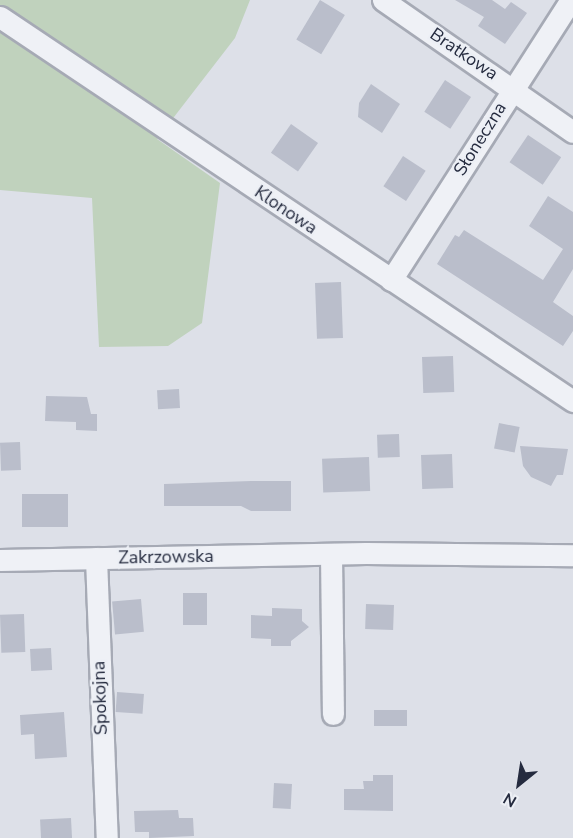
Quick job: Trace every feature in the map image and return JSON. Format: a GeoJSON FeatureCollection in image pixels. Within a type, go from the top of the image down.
{"type":"FeatureCollection","features":[{"type":"Feature","properties":{"kind":"street","name":"Bratkowa"},"geometry":{"type":"LineString","coordinates":[[383,0],[513,87],[525,101],[573,132]]}},
{"type":"Feature","properties":{"kind":"street","name":"Słoneczna"},"geometry":{"type":"LineString","coordinates":[[391,280],[571,0]]}},
{"type":"Feature","properties":{"kind":"street","name":"Klonowa"},"geometry":{"type":"LineString","coordinates":[[0,17],[573,401]]}},
{"type":"Feature","properties":{"kind":"street","name":"Zakrzowska"},"geometry":{"type":"LineString","coordinates":[[0,560],[331,554],[573,555]]}},
{"type":"Feature","properties":{"kind":"street"},"geometry":{"type":"LineString","coordinates":[[331,554],[333,714]]}},
{"type":"Feature","properties":{"kind":"street","name":"Spokojna"},"geometry":{"type":"LineString","coordinates":[[96,558],[107,838]]}},
{"type":"Feature","properties":{"kind":"green space"},"geometry":{"type":"Polygon","coordinates":[[[0,0],[250,0],[235,38],[157,139],[220,183],[202,323],[168,346],[99,347],[92,198],[0,190],[0,0]]]}},
{"type":"Feature","properties":{"kind":"building"},"geometry":{"type":"Polygon","coordinates":[[[320,0],[345,15],[321,54],[296,39],[320,0]]]}},
{"type":"Feature","properties":{"kind":"building"},"geometry":{"type":"Polygon","coordinates":[[[455,0],[492,0],[505,9],[511,2],[527,13],[505,44],[478,26],[484,17],[455,0]]]}},
{"type":"Feature","properties":{"kind":"building"},"geometry":{"type":"Polygon","coordinates":[[[445,80],[471,97],[450,129],[424,112],[445,80]]]}},
{"type":"Feature","properties":{"kind":"building"},"geometry":{"type":"Polygon","coordinates":[[[371,84],[400,104],[382,133],[358,117],[359,103],[371,84]]]}},
{"type":"Feature","properties":{"kind":"building"},"geometry":{"type":"Polygon","coordinates":[[[291,124],[318,143],[298,172],[271,153],[291,124]]]}},
{"type":"Feature","properties":{"kind":"building"},"geometry":{"type":"Polygon","coordinates":[[[528,135],[561,157],[543,185],[510,162],[528,135]]]}},
{"type":"Feature","properties":{"kind":"building"},"geometry":{"type":"Polygon","coordinates":[[[403,156],[426,171],[406,201],[383,186],[403,156]]]}},
{"type":"Feature","properties":{"kind":"building"},"geometry":{"type":"Polygon","coordinates":[[[548,196],[573,212],[573,269],[553,302],[573,316],[573,331],[563,346],[437,264],[455,235],[459,237],[464,230],[543,280],[563,249],[529,226],[548,196]]]}},
{"type":"Feature","properties":{"kind":"building"},"geometry":{"type":"Polygon","coordinates":[[[341,282],[343,338],[317,339],[315,283],[341,282]]]}},
{"type":"Feature","properties":{"kind":"building"},"geometry":{"type":"Polygon","coordinates":[[[453,356],[454,392],[423,393],[422,357],[453,356]]]}},
{"type":"Feature","properties":{"kind":"building"},"geometry":{"type":"Polygon","coordinates":[[[179,389],[180,408],[158,409],[157,390],[179,389]]]}},
{"type":"Feature","properties":{"kind":"building"},"geometry":{"type":"Polygon","coordinates":[[[46,396],[87,397],[91,414],[97,414],[97,431],[76,430],[76,422],[45,421],[46,396]]]}},
{"type":"Feature","properties":{"kind":"building"},"geometry":{"type":"Polygon","coordinates":[[[499,423],[520,427],[515,453],[494,449],[499,423]]]}},
{"type":"Feature","properties":{"kind":"building"},"geometry":{"type":"Polygon","coordinates":[[[399,434],[400,457],[378,458],[377,435],[399,434]]]}},
{"type":"Feature","properties":{"kind":"building"},"geometry":{"type":"Polygon","coordinates":[[[20,442],[21,470],[1,471],[0,443],[20,442]]]}},
{"type":"Feature","properties":{"kind":"building"},"geometry":{"type":"Polygon","coordinates":[[[520,446],[568,449],[563,475],[557,475],[551,486],[531,477],[523,466],[520,446]]]}},
{"type":"Feature","properties":{"kind":"building"},"geometry":{"type":"Polygon","coordinates":[[[452,454],[453,488],[422,489],[421,455],[452,454]]]}},
{"type":"Feature","properties":{"kind":"building"},"geometry":{"type":"Polygon","coordinates":[[[369,457],[370,491],[323,493],[322,459],[369,457]]]}},
{"type":"Feature","properties":{"kind":"building"},"geometry":{"type":"Polygon","coordinates":[[[291,481],[291,511],[251,511],[241,506],[164,506],[164,484],[291,481]]]}},
{"type":"Feature","properties":{"kind":"building"},"geometry":{"type":"Polygon","coordinates":[[[22,494],[68,494],[68,527],[22,527],[22,494]]]}},
{"type":"Feature","properties":{"kind":"building"},"geometry":{"type":"Polygon","coordinates":[[[183,593],[207,593],[207,625],[183,625],[183,593]]]}},
{"type":"Feature","properties":{"kind":"building"},"geometry":{"type":"Polygon","coordinates":[[[141,599],[144,632],[115,634],[112,602],[141,599]]]}},
{"type":"Feature","properties":{"kind":"building"},"geometry":{"type":"Polygon","coordinates":[[[366,604],[394,605],[393,630],[365,629],[366,604]]]}},
{"type":"Feature","properties":{"kind":"building"},"geometry":{"type":"Polygon","coordinates":[[[272,608],[302,609],[302,621],[309,627],[291,641],[291,646],[271,646],[271,639],[251,638],[251,615],[272,616],[272,608]]]}},
{"type":"Feature","properties":{"kind":"building"},"geometry":{"type":"Polygon","coordinates":[[[24,614],[25,652],[1,653],[0,615],[24,614]]]}},
{"type":"Feature","properties":{"kind":"building"},"geometry":{"type":"Polygon","coordinates":[[[51,648],[52,670],[31,671],[30,649],[51,648]]]}},
{"type":"Feature","properties":{"kind":"building"},"geometry":{"type":"Polygon","coordinates":[[[117,692],[144,694],[143,714],[116,712],[117,692]]]}},
{"type":"Feature","properties":{"kind":"building"},"geometry":{"type":"Polygon","coordinates":[[[374,710],[407,710],[407,726],[374,726],[374,710]]]}},
{"type":"Feature","properties":{"kind":"building"},"geometry":{"type":"Polygon","coordinates":[[[64,712],[67,757],[35,759],[34,734],[21,735],[20,715],[64,712]]]}},
{"type":"Feature","properties":{"kind":"building"},"geometry":{"type":"Polygon","coordinates":[[[373,775],[393,775],[393,811],[344,810],[344,789],[364,789],[363,781],[373,781],[373,775]]]}},
{"type":"Feature","properties":{"kind":"building"},"geometry":{"type":"Polygon","coordinates":[[[274,783],[292,784],[291,809],[273,808],[274,783]]]}},
{"type":"Feature","properties":{"kind":"building"},"geometry":{"type":"Polygon","coordinates":[[[178,810],[179,818],[193,818],[194,836],[149,838],[149,832],[135,832],[134,811],[178,810]]]}},
{"type":"Feature","properties":{"kind":"building"},"geometry":{"type":"Polygon","coordinates":[[[71,818],[72,838],[41,838],[40,820],[71,818]]]}}]}
